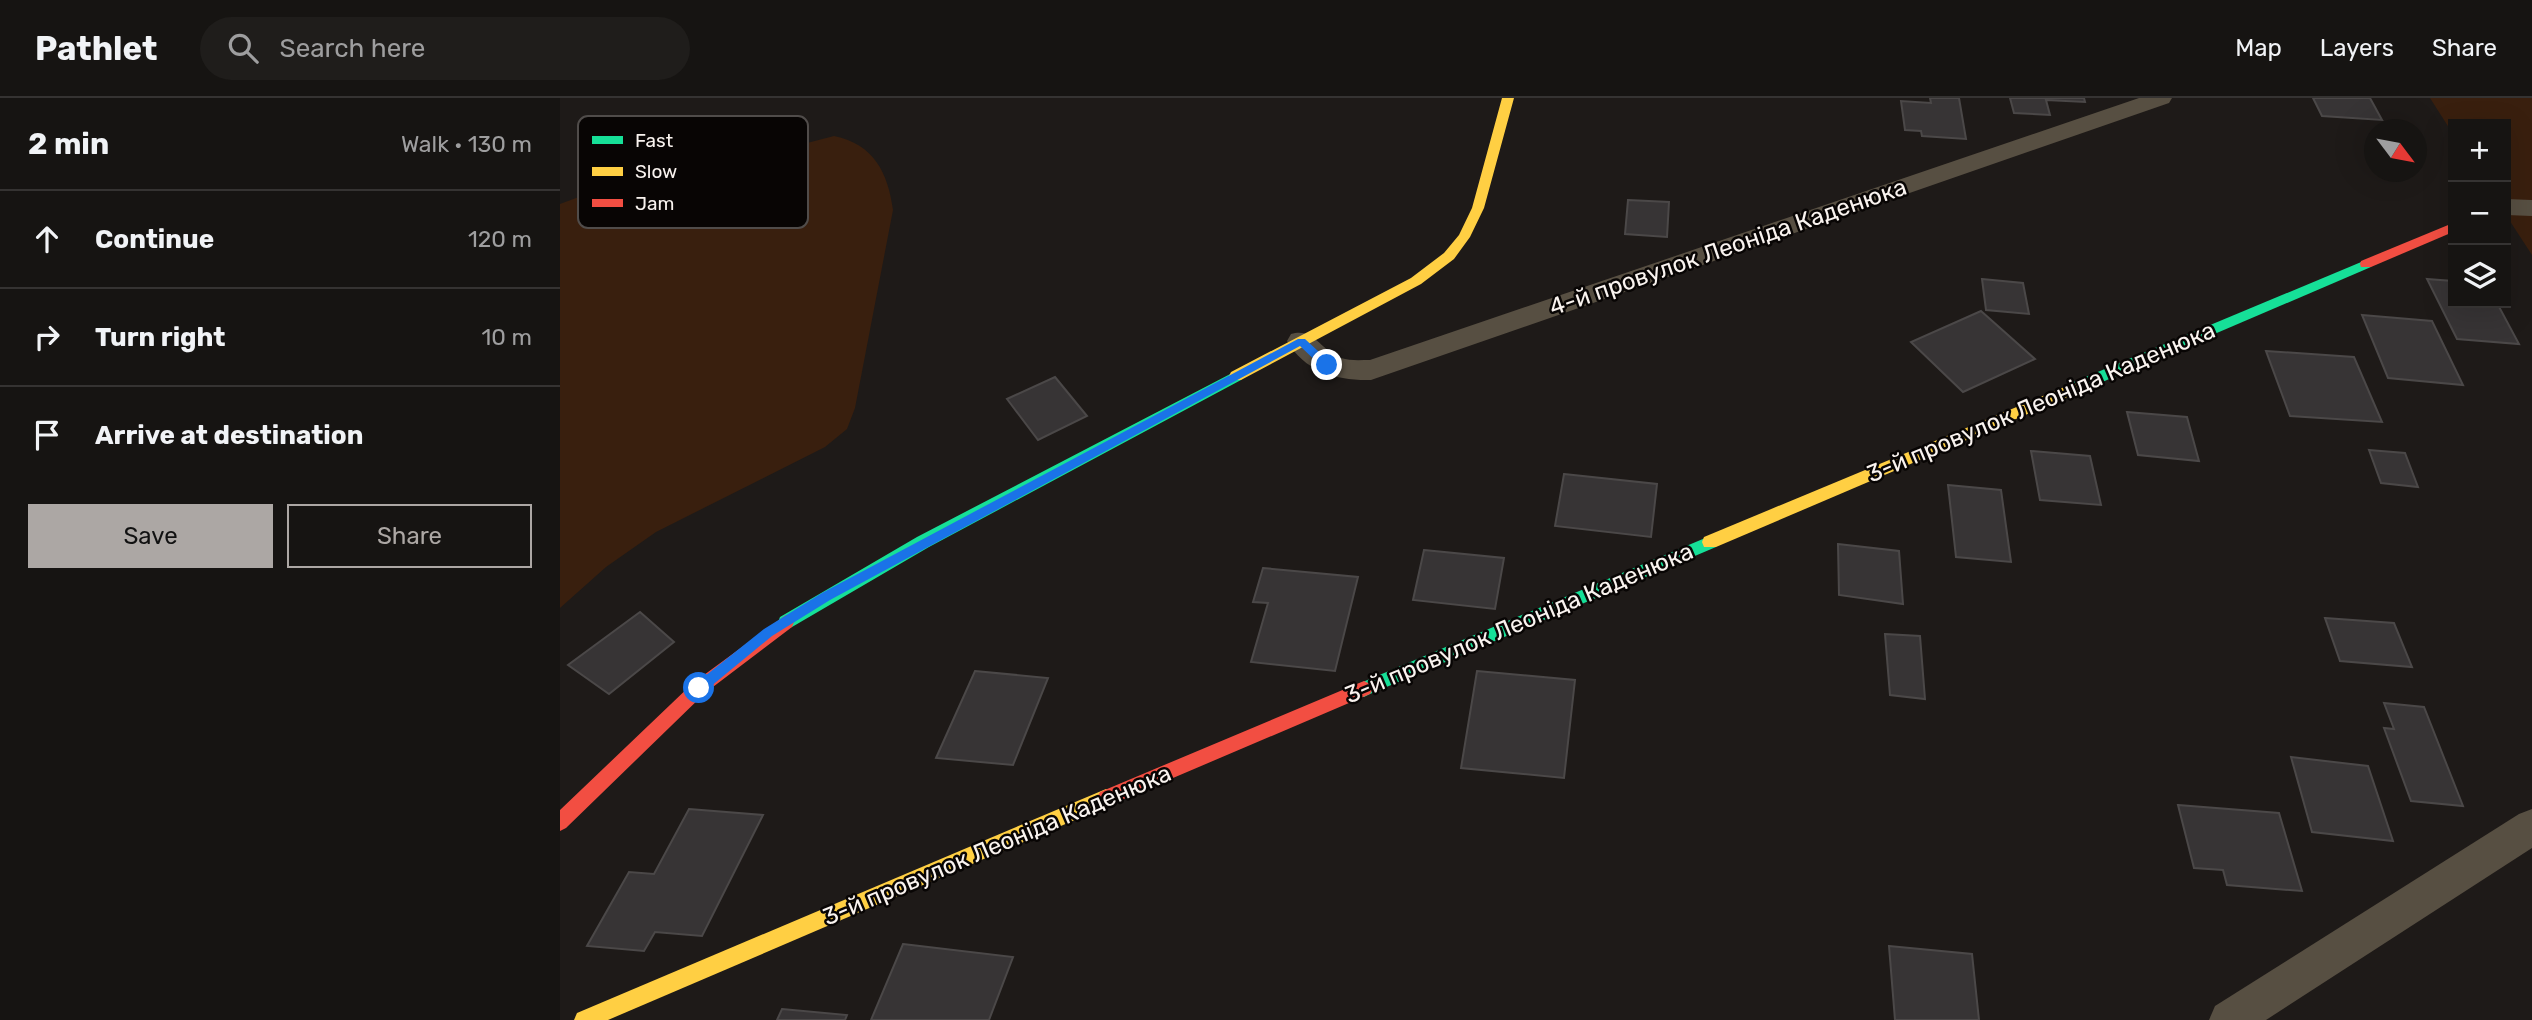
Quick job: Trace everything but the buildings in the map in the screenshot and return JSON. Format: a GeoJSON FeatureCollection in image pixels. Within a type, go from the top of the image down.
{"type":"FeatureCollection","features":[{"type":"Feature","properties":{"kind":"street"},"geometry":{"type":"LineString","coordinates":[[560,822],[699,688],[768,632],[901,555],[1416,281],[1453,252],[1473,222],[1508,98]]}},
{"type":"Feature","properties":{"kind":"street","name":"4-й провулок Леоніда Каденюка"},"geometry":{"type":"LineString","coordinates":[[1301,341],[1327,365],[1349,371],[1371,370],[2161,98]]}},
{"type":"Feature","properties":{"kind":"street"},"geometry":{"type":"LineString","coordinates":[[2511,207],[2532,208]]}},
{"type":"Feature","properties":{"kind":"street","name":"3-й провулок Леоніда Каденюка"},"geometry":{"type":"LineString","coordinates":[[584,1020],[2448,229]]}},
{"type":"Feature","properties":{"kind":"street"},"geometry":{"type":"LineString","coordinates":[[2229,1020],[2532,827]]}},
{"type":"Feature","properties":{"kind":"shaded area"},"geometry":{"type":"Polygon","coordinates":[[[2430,98],[2532,98],[2532,255],[2511,223],[2511,119],[2448,119],[2448,126],[2430,98]]]}},
{"type":"Feature","properties":{"kind":"shaded area"},"geometry":{"type":"Polygon","coordinates":[[[834,136],[848,140],[869,153],[883,172],[893,210],[855,408],[847,429],[825,447],[656,532],[606,567],[560,608],[560,204],[578,197],[578,228],[808,228],[808,143],[834,136]]]}},
{"type":"Feature","properties":{"kind":"traffic: fast"},"geometry":{"type":"LineString","coordinates":[[2074,388],[2366,264]]}},
{"type":"Feature","properties":{"kind":"traffic: fast"},"geometry":{"type":"LineString","coordinates":[[786,622],[923,542],[1236,376]]}},
{"type":"Feature","properties":{"kind":"traffic: fast"},"geometry":{"type":"LineString","coordinates":[[1364,689],[1710,542]]}},
{"type":"Feature","properties":{"kind":"traffic: slow"},"geometry":{"type":"LineString","coordinates":[[1236,376],[1416,281],[1449,256],[1464,237],[1478,208],[1508,98]]}},
{"type":"Feature","properties":{"kind":"traffic: slow"},"geometry":{"type":"LineString","coordinates":[[1710,542],[2074,388]]}},
{"type":"Feature","properties":{"kind":"traffic: slow"},"geometry":{"type":"LineString","coordinates":[[584,1020],[1106,798]]}},
{"type":"Feature","properties":{"kind":"traffic: jam"},"geometry":{"type":"LineString","coordinates":[[2366,264],[2448,229]]}},
{"type":"Feature","properties":{"kind":"traffic: jam"},"geometry":{"type":"LineString","coordinates":[[560,822],[699,688],[786,622]]}},
{"type":"Feature","properties":{"kind":"traffic: jam"},"geometry":{"type":"LineString","coordinates":[[1106,798],[1364,689]]}},
{"type":"Feature","properties":{"kind":"route"},"geometry":{"type":"LineString","coordinates":[[699,688],[768,632],[826,597],[923,542],[1301,341],[1327,365]]}}]}
